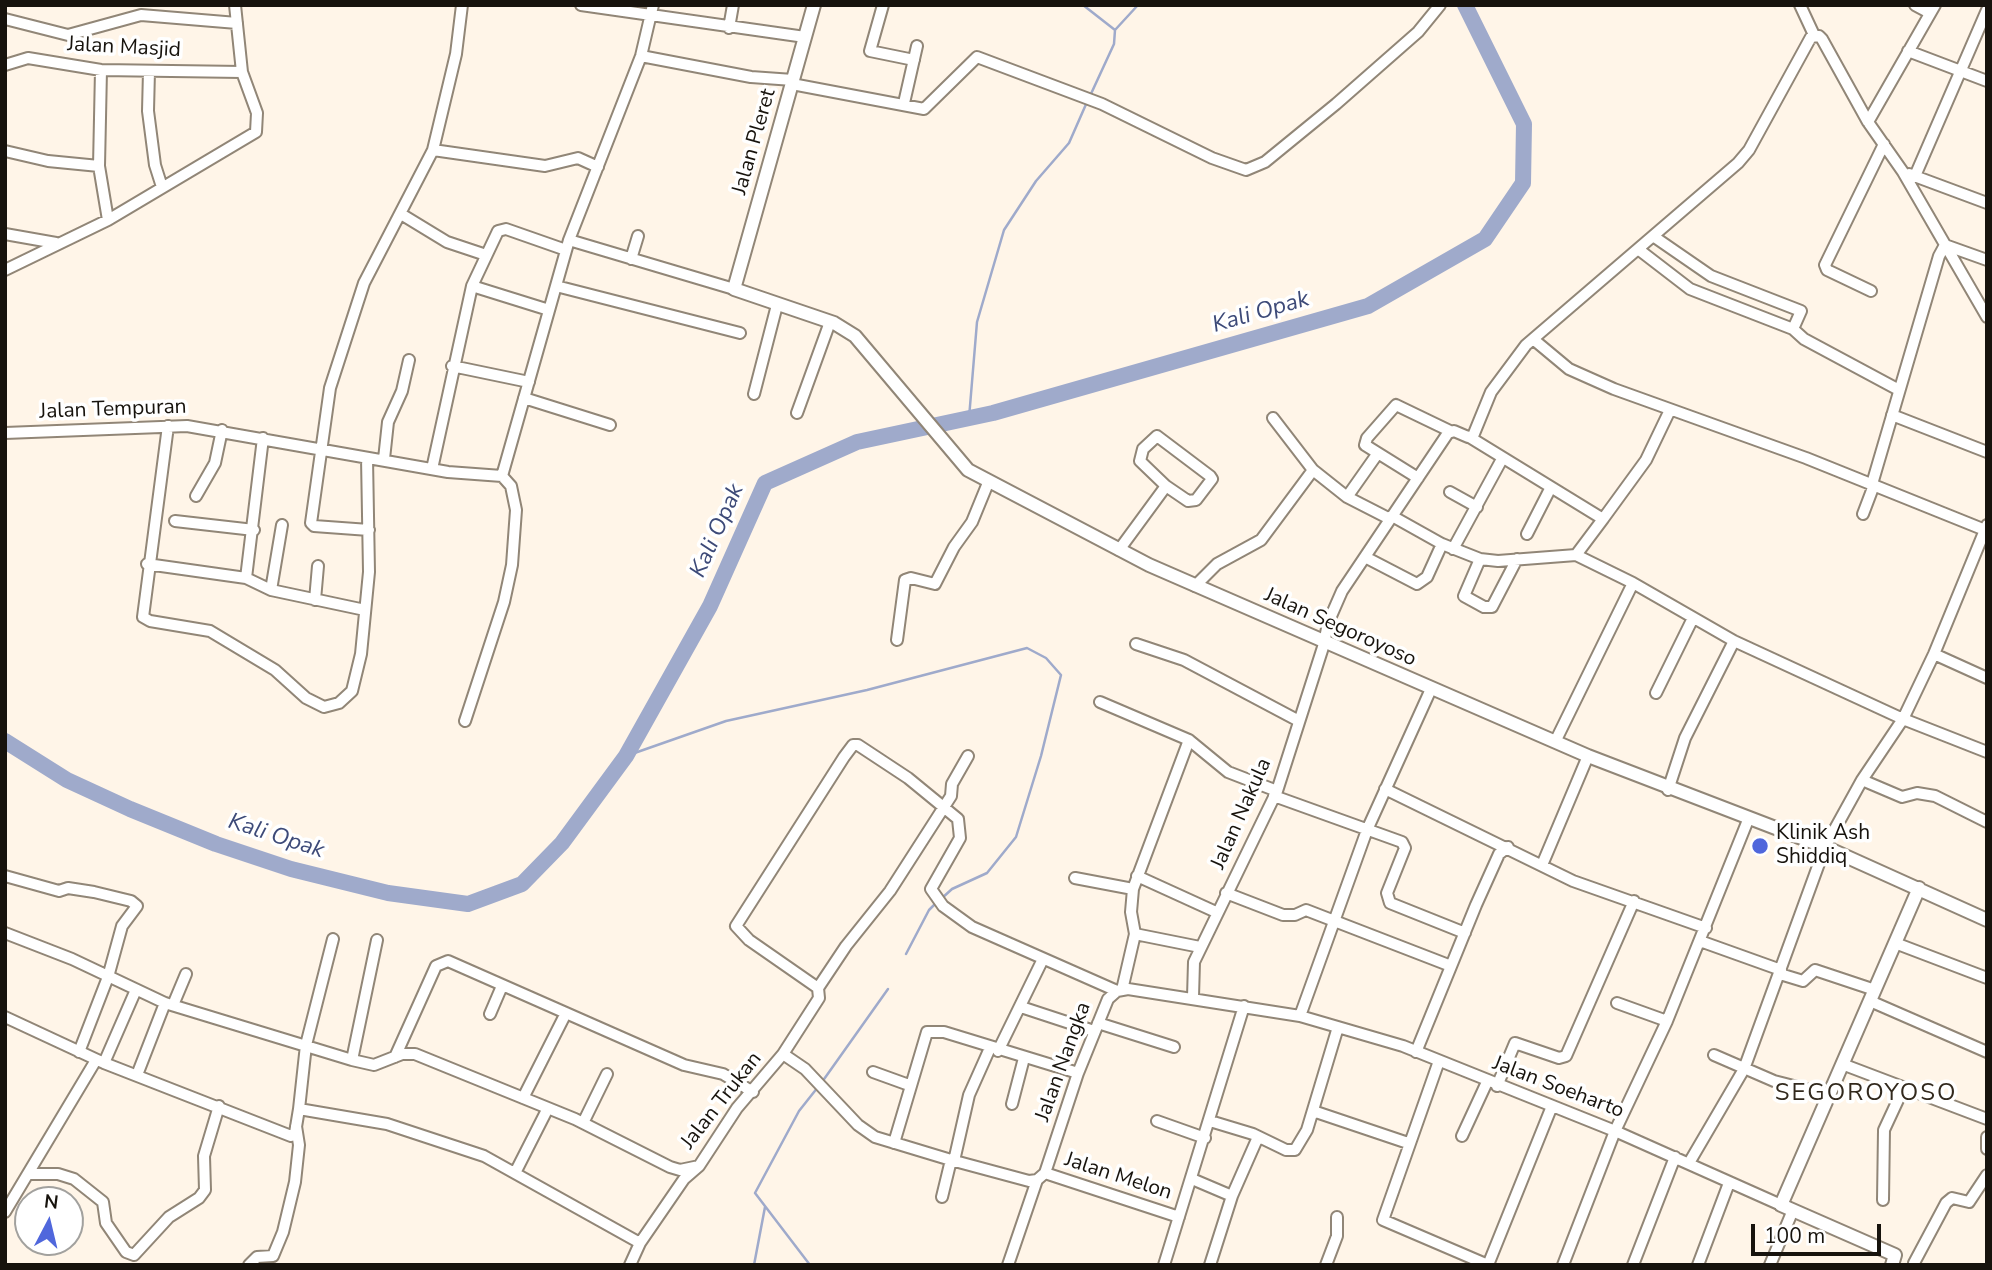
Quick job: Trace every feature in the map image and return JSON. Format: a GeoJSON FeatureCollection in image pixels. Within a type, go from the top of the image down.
{"type":"FeatureCollection","features":[{"type":"Feature","properties":{"kind":"main road","name":"Jalan Pleret"},"geometry":{"type":"LineString","coordinates":[[734,289],[814,5]]}},
{"type":"Feature","properties":{"kind":"main road","name":"Jalan Segoroyoso"},"geometry":{"type":"LineString","coordinates":[[734,289],[830,322],[855,336],[968,470],[988,483],[1119,550],[1325,644],[1668,790],[1825,847],[1987,920]]}},
{"type":"Feature","properties":{"kind":"main road"},"geometry":{"type":"LineString","coordinates":[[1787,1207],[1829,1095],[1919,888]]}},
{"type":"Feature","properties":{"kind":"main road","name":"Jalan Soeharto"},"geometry":{"type":"LineString","coordinates":[[1787,1207],[1893,1260]]}},
{"type":"Feature","properties":{"kind":"street"},"geometry":{"type":"LineString","coordinates":[[5,270],[108,220],[256,132],[257,113],[242,72],[235,5]]}},
{"type":"Feature","properties":{"kind":"street"},"geometry":{"type":"LineString","coordinates":[[369,530],[311,523],[336,362],[364,284],[433,150],[456,54],[462,5]]}},
{"type":"Feature","properties":{"kind":"street"},"geometry":{"type":"LineString","coordinates":[[581,5],[652,11],[729,28],[805,37]]}},
{"type":"Feature","properties":{"kind":"street"},"geometry":{"type":"LineString","coordinates":[[729,28],[733,5]]}},
{"type":"Feature","properties":{"kind":"street"},"geometry":{"type":"LineString","coordinates":[[883,5],[870,51],[914,60]]}},
{"type":"Feature","properties":{"kind":"street"},"geometry":{"type":"LineString","coordinates":[[641,56],[904,103],[916,109],[924,109],[976,57],[1102,104],[1239,169],[1254,168],[1279,152],[1374,72],[1423,27],[1440,5]]}},
{"type":"Feature","properties":{"kind":"street"},"geometry":{"type":"LineString","coordinates":[[1813,5],[1803,10],[1814,35],[1822,39],[1868,122],[1903,172],[1987,317]]}},
{"type":"Feature","properties":{"kind":"street"},"geometry":{"type":"LineString","coordinates":[[1868,122],[1933,9],[1915,5]]}},
{"type":"Feature","properties":{"kind":"street"},"geometry":{"type":"LineString","coordinates":[[1915,176],[1987,10]]}},
{"type":"Feature","properties":{"kind":"street"},"geometry":{"type":"LineString","coordinates":[[465,721],[504,602],[512,565],[515,503],[511,486],[502,475],[568,245],[641,56],[652,11]]}},
{"type":"Feature","properties":{"kind":"street"},"geometry":{"type":"LineString","coordinates":[[5,19],[68,34],[141,15],[237,23]]}},
{"type":"Feature","properties":{"kind":"street"},"geometry":{"type":"LineString","coordinates":[[1471,438],[1491,392],[1519,353],[1738,163],[1749,150],[1814,35]]}},
{"type":"Feature","properties":{"kind":"street"},"geometry":{"type":"LineString","coordinates":[[904,103],[917,46]]}},
{"type":"Feature","properties":{"kind":"street"},"geometry":{"type":"LineString","coordinates":[[1908,51],[1962,69],[1987,81]]}},
{"type":"Feature","properties":{"kind":"street","name":"Jalan Masjid"},"geometry":{"type":"LineString","coordinates":[[5,65],[36,58],[101,70],[242,72]]}},
{"type":"Feature","properties":{"kind":"street"},"geometry":{"type":"LineString","coordinates":[[101,70],[99,166],[102,200],[108,220]]}},
{"type":"Feature","properties":{"kind":"street"},"geometry":{"type":"LineString","coordinates":[[149,71],[148,111],[155,165],[162,187]]}},
{"type":"Feature","properties":{"kind":"street"},"geometry":{"type":"LineString","coordinates":[[1871,291],[1827,270],[1825,265],[1884,144]]}},
{"type":"Feature","properties":{"kind":"street"},"geometry":{"type":"LineString","coordinates":[[433,150],[545,166],[578,158],[598,167]]}},
{"type":"Feature","properties":{"kind":"street"},"geometry":{"type":"LineString","coordinates":[[5,151],[48,161],[99,166]]}},
{"type":"Feature","properties":{"kind":"street"},"geometry":{"type":"LineString","coordinates":[[1903,172],[1987,203]]}},
{"type":"Feature","properties":{"kind":"street"},"geometry":{"type":"LineString","coordinates":[[401,214],[447,242],[485,255]]}},
{"type":"Feature","properties":{"kind":"street"},"geometry":{"type":"LineString","coordinates":[[432,469],[452,366],[472,286],[498,231],[503,229],[631,259],[734,289]]}},
{"type":"Feature","properties":{"kind":"street"},"geometry":{"type":"LineString","coordinates":[[5,234],[56,243]]}},
{"type":"Feature","properties":{"kind":"street"},"geometry":{"type":"LineString","coordinates":[[631,259],[638,236]]}},
{"type":"Feature","properties":{"kind":"street"},"geometry":{"type":"LineString","coordinates":[[1653,236],[1710,276],[1801,311],[1793,328]]}},
{"type":"Feature","properties":{"kind":"street"},"geometry":{"type":"LineString","coordinates":[[1945,245],[1987,260]]}},
{"type":"Feature","properties":{"kind":"street"},"geometry":{"type":"LineString","coordinates":[[1863,514],[1932,272],[1945,245]]}},
{"type":"Feature","properties":{"kind":"street"},"geometry":{"type":"LineString","coordinates":[[1638,249],[1690,289],[1793,328],[1804,339],[1899,390]]}},
{"type":"Feature","properties":{"kind":"street"},"geometry":{"type":"LineString","coordinates":[[5,258],[21,261]]}},
{"type":"Feature","properties":{"kind":"street"},"geometry":{"type":"LineString","coordinates":[[472,286],[549,310]]}},
{"type":"Feature","properties":{"kind":"street"},"geometry":{"type":"LineString","coordinates":[[556,286],[740,333]]}},
{"type":"Feature","properties":{"kind":"street"},"geometry":{"type":"LineString","coordinates":[[754,394],[777,305]]}},
{"type":"Feature","properties":{"kind":"street"},"geometry":{"type":"LineString","coordinates":[[797,414],[830,322]]}},
{"type":"Feature","properties":{"kind":"street"},"geometry":{"type":"LineString","coordinates":[[1533,339],[1569,369],[1670,410],[1986,528],[1934,654],[1903,719],[1862,780],[1825,847],[1744,1069],[1689,1163]]}},
{"type":"Feature","properties":{"kind":"street"},"geometry":{"type":"LineString","coordinates":[[384,459],[388,422],[402,391],[410,360]]}},
{"type":"Feature","properties":{"kind":"street"},"geometry":{"type":"LineString","coordinates":[[452,366],[529,382]]}},
{"type":"Feature","properties":{"kind":"street"},"geometry":{"type":"LineString","coordinates":[[524,398],[610,425]]}},
{"type":"Feature","properties":{"kind":"street"},"geometry":{"type":"LineString","coordinates":[[1418,478],[1366,445],[1366,441],[1396,405],[1471,438],[1550,489],[1603,519]]}},
{"type":"Feature","properties":{"kind":"street"},"geometry":{"type":"LineString","coordinates":[[1576,555],[1646,460],[1670,410]]}},
{"type":"Feature","properties":{"kind":"street"},"geometry":{"type":"LineString","coordinates":[[1892,415],[1987,452]]}},
{"type":"Feature","properties":{"kind":"street"},"geometry":{"type":"LineString","coordinates":[[1273,418],[1313,470],[1347,497],[1448,546],[1480,559],[1576,555],[1633,583],[1734,641],[1903,719],[1987,752]]}},
{"type":"Feature","properties":{"kind":"street"},"geometry":{"type":"LineString","coordinates":[[168,426],[147,564],[142,607],[145,619],[210,631],[275,670],[306,698],[324,707],[339,703],[352,691],[361,654],[369,530],[368,458]]}},
{"type":"Feature","properties":{"kind":"street","name":"Jalan Tempuran"},"geometry":{"type":"LineString","coordinates":[[5,433],[168,426],[222,430],[432,469],[502,475]]}},
{"type":"Feature","properties":{"kind":"street"},"geometry":{"type":"LineString","coordinates":[[196,496],[215,463],[222,430]]}},
{"type":"Feature","properties":{"kind":"street","name":"Jalan Nakula"},"geometry":{"type":"LineString","coordinates":[[1193,997],[1194,962],[1275,794],[1325,644],[1332,612],[1450,431]]}},
{"type":"Feature","properties":{"kind":"street"},"geometry":{"type":"LineString","coordinates":[[1157,436],[1212,479],[1196,500],[1188,501],[1166,486],[1140,461],[1143,449],[1157,436]]}},
{"type":"Feature","properties":{"kind":"street"},"geometry":{"type":"LineString","coordinates":[[246,578],[254,530],[263,438]]}},
{"type":"Feature","properties":{"kind":"street"},"geometry":{"type":"LineString","coordinates":[[1347,497],[1378,453]]}},
{"type":"Feature","properties":{"kind":"street"},"geometry":{"type":"LineString","coordinates":[[1365,558],[1417,584],[1426,578],[1477,507],[1502,459]]}},
{"type":"Feature","properties":{"kind":"street"},"geometry":{"type":"LineString","coordinates":[[1195,586],[1217,564],[1261,540],[1313,470]]}},
{"type":"Feature","properties":{"kind":"street"},"geometry":{"type":"LineString","coordinates":[[897,640],[905,580],[911,578],[936,583],[954,547],[972,522],[988,483]]}},
{"type":"Feature","properties":{"kind":"street"},"geometry":{"type":"LineString","coordinates":[[1119,550],[1166,486]]}},
{"type":"Feature","properties":{"kind":"street"},"geometry":{"type":"LineString","coordinates":[[1527,534],[1550,489]]}},
{"type":"Feature","properties":{"kind":"street"},"geometry":{"type":"LineString","coordinates":[[1450,492],[1477,507]]}},
{"type":"Feature","properties":{"kind":"street"},"geometry":{"type":"LineString","coordinates":[[175,521],[254,530]]}},
{"type":"Feature","properties":{"kind":"street"},"geometry":{"type":"LineString","coordinates":[[271,590],[282,525]]}},
{"type":"Feature","properties":{"kind":"street"},"geometry":{"type":"LineString","coordinates":[[1480,559],[1464,594],[1484,607],[1492,607],[1517,559]]}},
{"type":"Feature","properties":{"kind":"street"},"geometry":{"type":"LineString","coordinates":[[147,564],[246,578],[271,590],[365,610]]}},
{"type":"Feature","properties":{"kind":"street"},"geometry":{"type":"LineString","coordinates":[[315,600],[318,566]]}},
{"type":"Feature","properties":{"kind":"street"},"geometry":{"type":"LineString","coordinates":[[1555,742],[1633,583]]}},
{"type":"Feature","properties":{"kind":"street"},"geometry":{"type":"LineString","coordinates":[[1657,693],[1693,618]]}},
{"type":"Feature","properties":{"kind":"street"},"geometry":{"type":"LineString","coordinates":[[1668,790],[1685,738],[1734,641]]}},
{"type":"Feature","properties":{"kind":"street"},"geometry":{"type":"LineString","coordinates":[[1136,644],[1184,660],[1299,721]]}},
{"type":"Feature","properties":{"kind":"street"},"geometry":{"type":"LineString","coordinates":[[1934,654],[1987,678]]}},
{"type":"Feature","properties":{"kind":"street"},"geometry":{"type":"LineString","coordinates":[[1300,1016],[1332,920],[1367,831],[1431,689]]}},
{"type":"Feature","properties":{"kind":"street"},"geometry":{"type":"LineString","coordinates":[[1100,702],[1189,740],[1228,772],[1275,794],[1405,845],[1387,893],[1390,903],[1465,933]]}},
{"type":"Feature","properties":{"kind":"street"},"geometry":{"type":"LineString","coordinates":[[818,988],[749,940],[736,926],[853,746],[867,748],[945,806],[958,820],[960,838],[932,885],[932,893],[943,906],[972,927],[1042,961],[1119,990],[1135,934],[1131,912],[1133,888],[1189,740]]}},
{"type":"Feature","properties":{"kind":"street"},"geometry":{"type":"LineString","coordinates":[[783,1054],[819,999],[818,988],[846,946],[890,891],[953,794],[953,782],[968,756]]}},
{"type":"Feature","properties":{"kind":"street"},"geometry":{"type":"LineString","coordinates":[[1542,865],[1588,756]]}},
{"type":"Feature","properties":{"kind":"street"},"geometry":{"type":"LineString","coordinates":[[1862,780],[1902,797],[1917,793],[1935,796],[1987,822]]}},
{"type":"Feature","properties":{"kind":"street"},"geometry":{"type":"LineString","coordinates":[[1385,789],[1573,881],[1706,928]]}},
{"type":"Feature","properties":{"kind":"street"},"geometry":{"type":"LineString","coordinates":[[1563,1265],[1615,1131],[1667,1021],[1748,820]]}},
{"type":"Feature","properties":{"kind":"street"},"geometry":{"type":"LineString","coordinates":[[1416,1052],[1499,854],[1508,847]]}},
{"type":"Feature","properties":{"kind":"street"},"geometry":{"type":"LineString","coordinates":[[5,876],[59,891],[81,889],[136,903],[134,912],[122,926],[108,976],[79,1052]]}},
{"type":"Feature","properties":{"kind":"street"},"geometry":{"type":"LineString","coordinates":[[1137,876],[1216,912]]}},
{"type":"Feature","properties":{"kind":"street"},"geometry":{"type":"LineString","coordinates":[[1075,878],[1133,888]]}},
{"type":"Feature","properties":{"kind":"street"},"geometry":{"type":"LineString","coordinates":[[1226,893],[1283,915],[1296,915],[1306,910],[1451,966]]}},
{"type":"Feature","properties":{"kind":"street"},"geometry":{"type":"LineString","coordinates":[[1462,1136],[1515,1043],[1559,1058],[1566,1056],[1634,901]]}},
{"type":"Feature","properties":{"kind":"street"},"geometry":{"type":"LineString","coordinates":[[5,933],[108,976],[135,992],[374,1065],[395,1057],[410,1018],[442,961],[448,961],[684,1065],[723,1073],[753,1092]]}},
{"type":"Feature","properties":{"kind":"street"},"geometry":{"type":"LineString","coordinates":[[1135,934],[1200,947]]}},
{"type":"Feature","properties":{"kind":"street"},"geometry":{"type":"LineString","coordinates":[[5,1017],[100,1061],[219,1106],[285,1136],[295,1133],[306,1045],[333,939]]}},
{"type":"Feature","properties":{"kind":"street"},"geometry":{"type":"LineString","coordinates":[[352,1060],[377,940]]}},
{"type":"Feature","properties":{"kind":"street"},"geometry":{"type":"LineString","coordinates":[[1700,941],[1803,981],[1815,970],[1987,1052]]}},
{"type":"Feature","properties":{"kind":"street"},"geometry":{"type":"LineString","coordinates":[[1895,943],[1987,978]]}},
{"type":"Feature","properties":{"kind":"street"},"geometry":{"type":"LineString","coordinates":[[942,1197],[969,1095],[1021,1006],[1042,961]]}},
{"type":"Feature","properties":{"kind":"street"},"geometry":{"type":"LineString","coordinates":[[137,1075],[169,1004],[186,974]]}},
{"type":"Feature","properties":{"kind":"street"},"geometry":{"type":"LineString","coordinates":[[490,1014],[502,986]]}},
{"type":"Feature","properties":{"kind":"street","name":"Jalan Nangka"},"geometry":{"type":"LineString","coordinates":[[1008,1265],[1108,999],[1119,990],[1193,997]]}},
{"type":"Feature","properties":{"kind":"street"},"geometry":{"type":"LineString","coordinates":[[6,1209],[100,1061],[135,992]]}},
{"type":"Feature","properties":{"kind":"street","name":"Jalan Soeharto"},"geometry":{"type":"LineString","coordinates":[[1193,997],[1300,1016],[1416,1052],[1615,1131],[1787,1207]]}},
{"type":"Feature","properties":{"kind":"street"},"geometry":{"type":"LineString","coordinates":[[1617,1003],[1667,1021]]}},
{"type":"Feature","properties":{"kind":"street"},"geometry":{"type":"LineString","coordinates":[[1021,1006],[1174,1047]]}},
{"type":"Feature","properties":{"kind":"street"},"geometry":{"type":"LineString","coordinates":[[1164,1265],[1244,1006]]}},
{"type":"Feature","properties":{"kind":"street"},"geometry":{"type":"LineString","coordinates":[[523,1098],[566,1013]]}},
{"type":"Feature","properties":{"kind":"street"},"geometry":{"type":"LineString","coordinates":[[1210,1121],[1258,1137],[1286,1150],[1295,1150],[1307,1129],[1338,1027]]}},
{"type":"Feature","properties":{"kind":"street"},"geometry":{"type":"LineString","coordinates":[[894,1143],[927,1032],[944,1032],[994,1050],[1078,1073]]}},
{"type":"Feature","properties":{"kind":"street","name":"Jalan Trukan"},"geometry":{"type":"LineString","coordinates":[[395,1057],[410,1054],[420,1056],[583,1123],[680,1170],[699,1166],[737,1108],[783,1054],[805,1069],[834,1102],[874,1137],[1029,1181],[1041,1176]]}},
{"type":"Feature","properties":{"kind":"street"},"geometry":{"type":"LineString","coordinates":[[1714,1055],[1800,1090],[1829,1095]]}},
{"type":"Feature","properties":{"kind":"street"},"geometry":{"type":"LineString","coordinates":[[1012,1104],[1024,1058]]}},
{"type":"Feature","properties":{"kind":"street"},"geometry":{"type":"LineString","coordinates":[[1439,1062],[1408,1143],[1383,1220],[1488,1265],[1552,1106]]}},
{"type":"Feature","properties":{"kind":"street"},"geometry":{"type":"LineString","coordinates":[[1842,1064],[1987,1119]]}},
{"type":"Feature","properties":{"kind":"street"},"geometry":{"type":"LineString","coordinates":[[873,1072],[909,1086]]}},
{"type":"Feature","properties":{"kind":"street"},"geometry":{"type":"LineString","coordinates":[[583,1123],[607,1074]]}},
{"type":"Feature","properties":{"kind":"street"},"geometry":{"type":"LineString","coordinates":[[1883,1200],[1884,1130],[1904,1087]]}},
{"type":"Feature","properties":{"kind":"street"},"geometry":{"type":"LineString","coordinates":[[30,1174],[58,1174],[74,1179],[103,1202],[108,1225],[126,1252],[134,1255],[169,1217],[203,1195],[207,1185],[204,1156],[219,1106]]}},
{"type":"Feature","properties":{"kind":"street"},"geometry":{"type":"LineString","coordinates":[[516,1171],[548,1108]]}},
{"type":"Feature","properties":{"kind":"street"},"geometry":{"type":"LineString","coordinates":[[299,1109],[387,1124],[484,1156],[516,1171],[640,1243]]}},
{"type":"Feature","properties":{"kind":"street"},"geometry":{"type":"LineString","coordinates":[[1313,1111],[1408,1143]]}},
{"type":"Feature","properties":{"kind":"street"},"geometry":{"type":"LineString","coordinates":[[1157,1121],[1205,1138]]}},
{"type":"Feature","properties":{"kind":"street"},"geometry":{"type":"LineString","coordinates":[[275,1265],[295,1182],[299,1145],[296,1125]]}},
{"type":"Feature","properties":{"kind":"street"},"geometry":{"type":"LineString","coordinates":[[1210,1265],[1232,1196],[1258,1137]]}},
{"type":"Feature","properties":{"kind":"street"},"geometry":{"type":"LineString","coordinates":[[1987,1137],[1987,1149]]}},
{"type":"Feature","properties":{"kind":"street"},"geometry":{"type":"LineString","coordinates":[[1633,1265],[1675,1157]]}},
{"type":"Feature","properties":{"kind":"street"},"geometry":{"type":"LineString","coordinates":[[630,1265],[640,1243],[684,1179],[699,1166]]}},
{"type":"Feature","properties":{"kind":"street"},"geometry":{"type":"LineString","coordinates":[[1893,1260],[1915,1264],[1946,1203],[1952,1198],[1969,1202],[1987,1175]]}},
{"type":"Feature","properties":{"kind":"street","name":"Jalan Melon"},"geometry":{"type":"LineString","coordinates":[[1041,1176],[1179,1217]]}},
{"type":"Feature","properties":{"kind":"street"},"geometry":{"type":"LineString","coordinates":[[1192,1179],[1232,1196]]}},
{"type":"Feature","properties":{"kind":"street"},"geometry":{"type":"LineString","coordinates":[[1698,1265],[1729,1183]]}},
{"type":"Feature","properties":{"kind":"street"},"geometry":{"type":"LineString","coordinates":[[1770,1265],[1787,1207]]}},
{"type":"Feature","properties":{"kind":"street"},"geometry":{"type":"LineString","coordinates":[[1326,1265],[1337,1236],[1337,1217]]}},
{"type":"Feature","properties":{"kind":"street"},"geometry":{"type":"LineString","coordinates":[[249,1265],[257,1256],[273,1256],[276,1252]]}},
{"type":"Feature","properties":{"kind":"waterway"},"geometry":{"type":"LineString","coordinates":[[1083,5],[1115,30]]}},
{"type":"Feature","properties":{"kind":"waterway"},"geometry":{"type":"LineString","coordinates":[[1090,96],[1114,44],[1115,30],[1138,5]]}},
{"type":"Feature","properties":{"kind":"waterway","name":"Kali Opak"},"geometry":{"type":"LineString","coordinates":[[5,741],[67,780],[130,809],[216,844],[291,869],[388,893],[468,904],[522,884],[562,843],[626,756],[710,606],[765,483],[857,442],[993,413],[1368,306],[1485,239],[1523,183],[1524,124],[1465,5]]}},
{"type":"Feature","properties":{"kind":"waterway"},"geometry":{"type":"LineString","coordinates":[[969,418],[977,322],[1004,230],[1036,181],[1069,143],[1087,102]]}},
{"type":"Feature","properties":{"kind":"waterway"},"geometry":{"type":"LineString","coordinates":[[626,756],[726,721],[867,690],[1027,648],[1046,658],[1061,675],[1041,756],[1016,837],[987,873],[952,889],[941,899]]}},
{"type":"Feature","properties":{"kind":"waterway"},"geometry":{"type":"LineString","coordinates":[[906,954],[929,910],[936,903]]}},
{"type":"Feature","properties":{"kind":"waterway"},"geometry":{"type":"LineString","coordinates":[[822,1082],[888,989]]}},
{"type":"Feature","properties":{"kind":"waterway"},"geometry":{"type":"LineString","coordinates":[[810,1265],[755,1193],[799,1111],[818,1087]]}},
{"type":"Feature","properties":{"kind":"waterway"},"geometry":{"type":"LineString","coordinates":[[754,1265],[765,1207]]}},
{"type":"Feature","properties":{"kind":"place","name":"Klinik Ash Shiddiq"},"geometry":{"type":"Point","coordinates":[1760,846]}},
{"type":"Feature","properties":{"kind":"district","name":"SEGOROYOSO"},"geometry":{"type":"Point","coordinates":[1866,1094]}}]}
